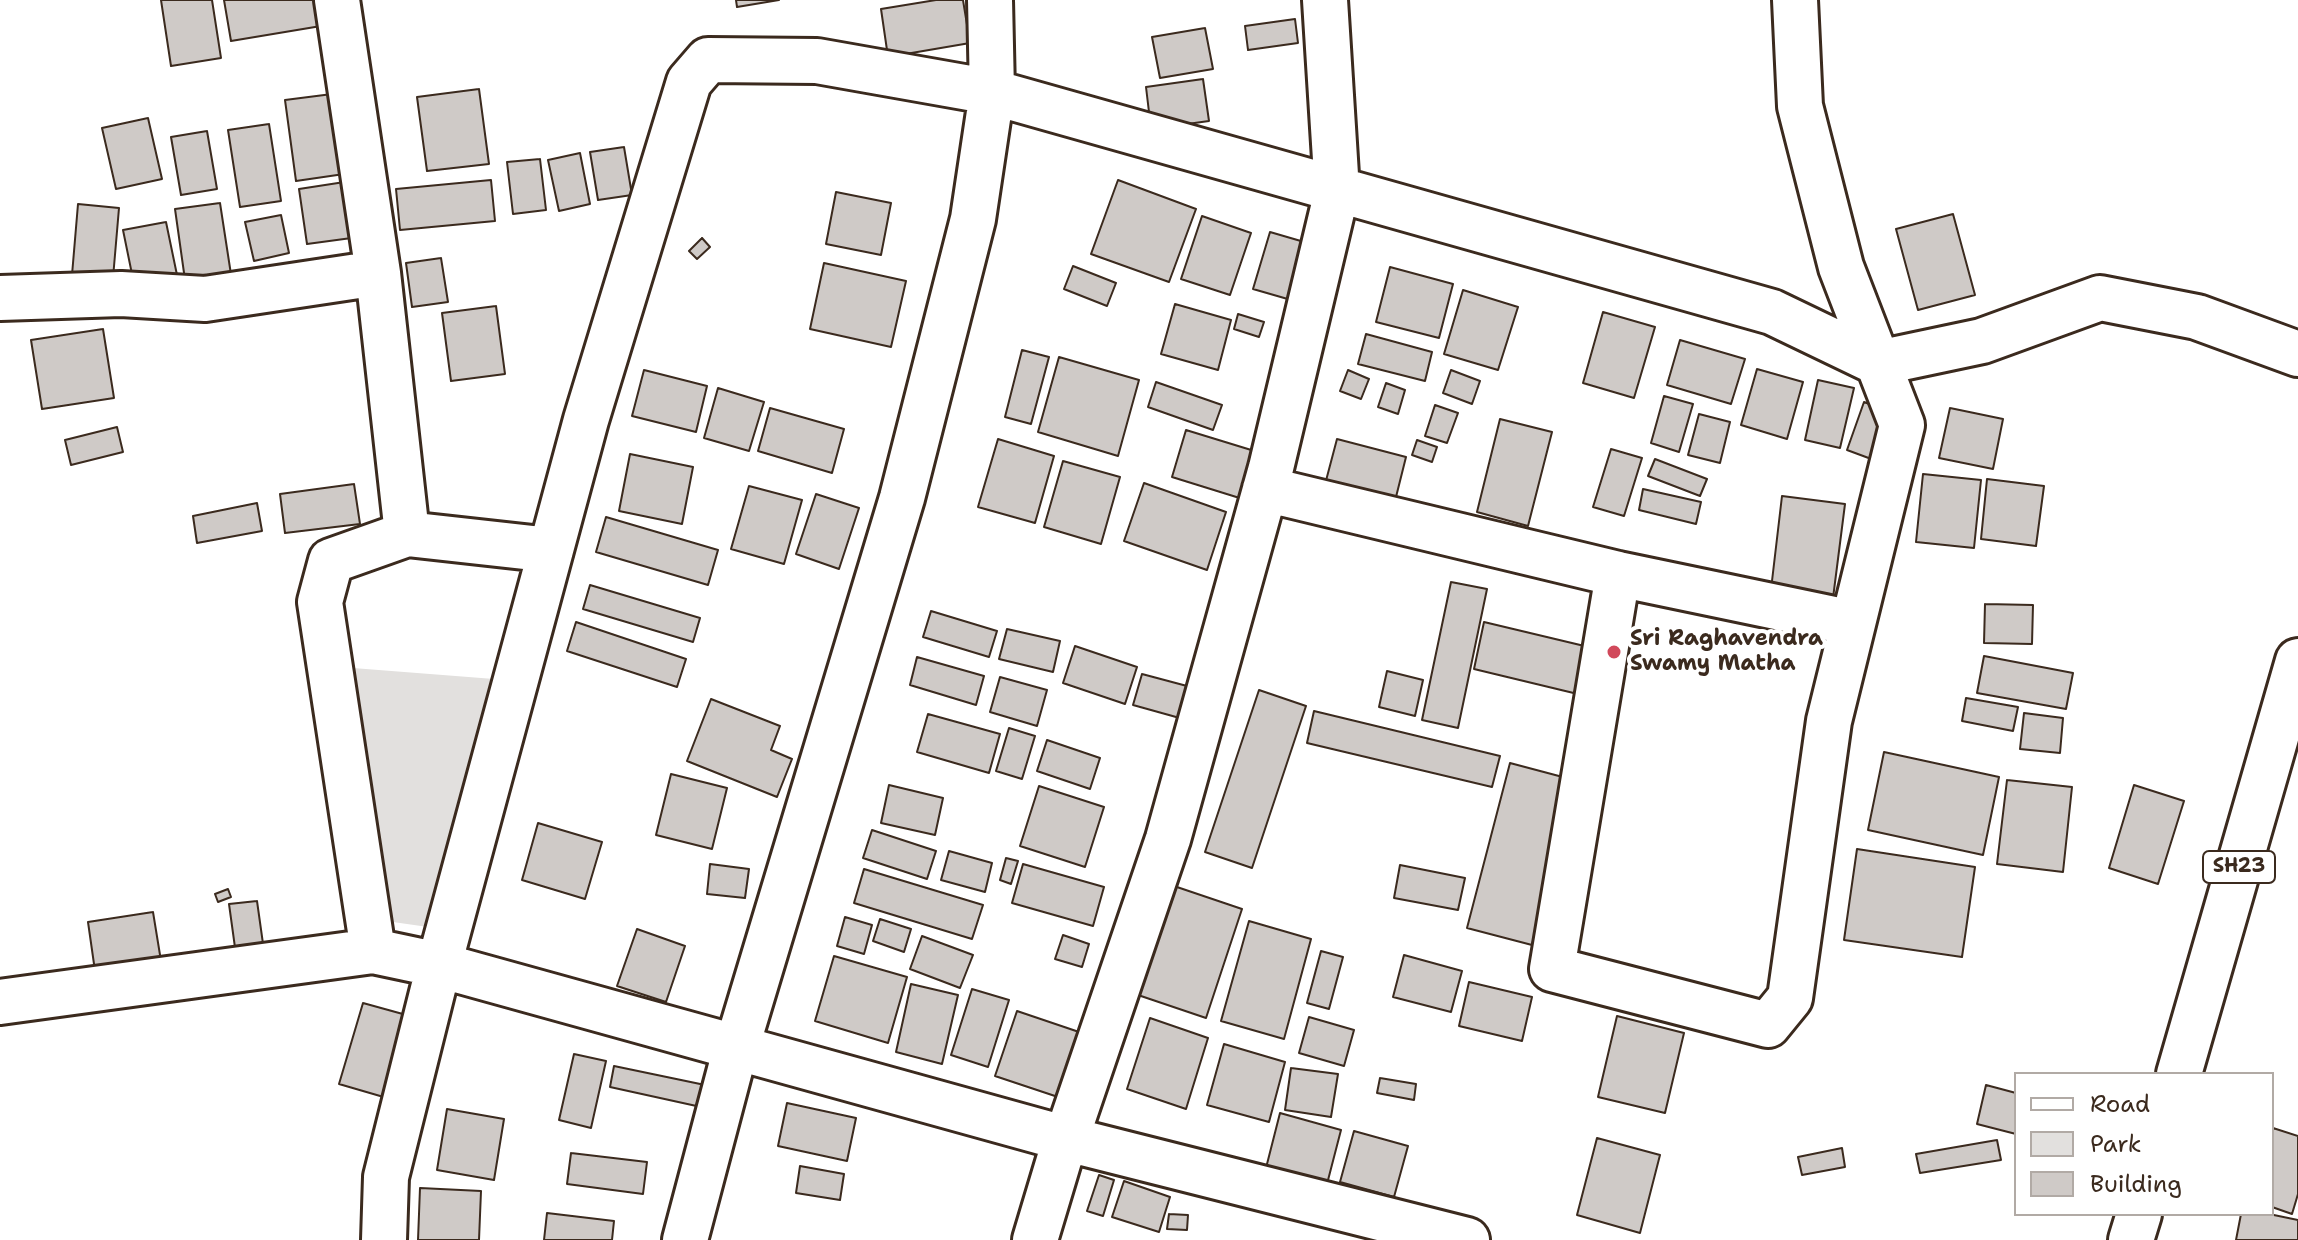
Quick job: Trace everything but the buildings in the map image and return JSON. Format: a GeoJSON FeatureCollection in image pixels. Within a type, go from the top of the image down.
{"type":"FeatureCollection","features":[{"type":"Feature","properties":{"kind":"street"},"geometry":{"type":"LineString","coordinates":[[337,0],[378,273],[407,534]]}},
{"type":"Feature","properties":{"kind":"street"},"geometry":{"type":"LineString","coordinates":[[685,1240],[737,1048],[902,498],[973,219],[992,92],[990,0]]}},
{"type":"Feature","properties":{"kind":"street"},"geometry":{"type":"LineString","coordinates":[[1035,1240],[1168,839],[1265,489],[1337,191],[1325,0]]}},
{"type":"Feature","properties":{"kind":"street"},"geometry":{"type":"LineString","coordinates":[[1618,574],[1552,969],[1768,1025],[1790,998],[1829,721],[1902,425],[1841,267],[1800,106],[1795,0]]}},
{"type":"Feature","properties":{"kind":"street"},"geometry":{"type":"LineString","coordinates":[[384,1240],[386,1177],[439,965],[586,420],[689,82],[708,60],[817,61],[992,92],[1772,312],[1878,363],[1982,341],[2100,298],[2197,317],[2298,354]]}},
{"type":"Feature","properties":{"kind":"street"},"geometry":{"type":"LineString","coordinates":[[0,298],[121,294],[205,299],[378,273]]}},
{"type":"Feature","properties":{"kind":"street"},"geometry":{"type":"LineString","coordinates":[[1265,489],[1618,574],[1853,623]]}},
{"type":"Feature","properties":{"kind":"street"},"geometry":{"type":"LineString","coordinates":[[373,951],[320,602],[331,561],[407,534],[551,550]]}},
{"type":"Feature","properties":{"kind":"street","name":"SH23"},"geometry":{"type":"LineString","coordinates":[[2180,1072],[2298,661]]}},
{"type":"Feature","properties":{"kind":"street"},"geometry":{"type":"LineString","coordinates":[[0,1002],[373,951],[439,965],[1067,1139],[1467,1240]]}},
{"type":"Feature","properties":{"kind":"street"},"geometry":{"type":"LineString","coordinates":[[2131,1240],[2138,1216]]}},
{"type":"Feature","properties":{"kind":"green space"},"geometry":{"type":"Polygon","coordinates":[[[353,668],[494,679],[428,927],[386,921],[353,668]]]}},
{"type":"Feature","properties":{"kind":"place","name":"Sri Raghavendra Swamy Matha"},"geometry":{"type":"Point","coordinates":[1614,652]}}]}
